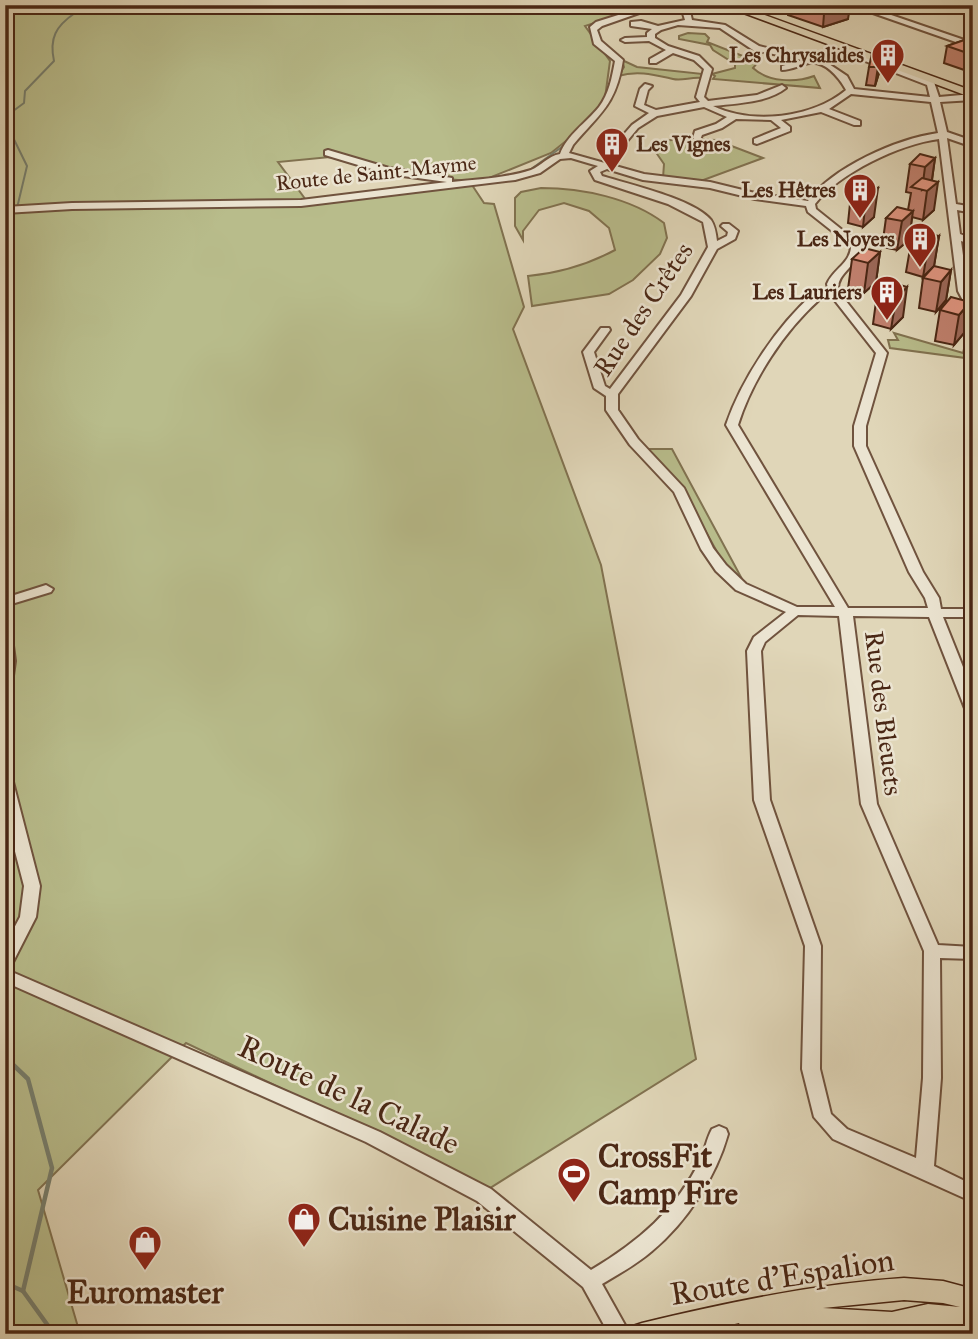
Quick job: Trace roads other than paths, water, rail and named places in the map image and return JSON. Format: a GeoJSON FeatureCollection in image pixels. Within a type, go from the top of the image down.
{"type":"FeatureCollection","features":[{"type":"Feature","properties":{"kind":"main road"},"geometry":{"type":"LineString","coordinates":[[722,5],[964,96]]}},
{"type":"Feature","properties":{"kind":"main road"},"geometry":{"type":"LineString","coordinates":[[727,5],[964,96]]}},
{"type":"Feature","properties":{"kind":"main road","name":"Route d'Espalion"},"geometry":{"type":"LineString","coordinates":[[642,1334],[869,1291],[928,1289],[969,1293]]}},
{"type":"Feature","properties":{"kind":"main road"},"geometry":{"type":"LineString","coordinates":[[705,1320],[824,1319],[892,1323],[928,1315],[962,1319],[973,1317]]}},
{"type":"Feature","properties":{"kind":"street"},"geometry":{"type":"LineString","coordinates":[[658,5],[599,24],[593,29],[601,46],[620,60],[606,104],[590,124],[566,146],[564,155],[583,157],[643,177],[710,185],[810,204]]}},
{"type":"Feature","properties":{"kind":"street"},"geometry":{"type":"LineString","coordinates":[[854,5],[973,46]]}},
{"type":"Feature","properties":{"kind":"street"},"geometry":{"type":"LineString","coordinates":[[685,7],[689,22]]}},
{"type":"Feature","properties":{"kind":"street"},"geometry":{"type":"LineString","coordinates":[[639,22],[658,28]]}},
{"type":"Feature","properties":{"kind":"street"},"geometry":{"type":"LineString","coordinates":[[651,39],[651,33],[658,28],[689,22],[726,28],[753,48],[813,61],[839,72],[850,89]]}},
{"type":"Feature","properties":{"kind":"street"},"geometry":{"type":"LineString","coordinates":[[625,40],[651,39],[705,64],[708,69],[700,97],[703,102],[734,116],[774,118],[822,109],[850,89],[935,95]]}},
{"type":"Feature","properties":{"kind":"street"},"geometry":{"type":"LineString","coordinates":[[653,61],[671,50]]}},
{"type":"Feature","properties":{"kind":"street"},"geometry":{"type":"LineString","coordinates":[[855,54],[931,84],[943,136],[963,291],[973,310]]}},
{"type":"Feature","properties":{"kind":"street"},"geometry":{"type":"LineString","coordinates":[[785,68],[791,64],[813,61]]}},
{"type":"Feature","properties":{"kind":"street"},"geometry":{"type":"LineString","coordinates":[[648,86],[644,89],[639,106],[655,113]]}},
{"type":"Feature","properties":{"kind":"street"},"geometry":{"type":"LineString","coordinates":[[615,150],[629,131],[655,113],[703,102],[757,97],[782,88]]}},
{"type":"Feature","properties":{"kind":"street"},"geometry":{"type":"LineString","coordinates":[[850,89],[964,96]]}},
{"type":"Feature","properties":{"kind":"street"},"geometry":{"type":"LineString","coordinates":[[822,109],[857,123]]}},
{"type":"Feature","properties":{"kind":"street"},"geometry":{"type":"LineString","coordinates":[[697,138],[698,133],[719,126],[734,116]]}},
{"type":"Feature","properties":{"kind":"street"},"geometry":{"type":"LineString","coordinates":[[757,141],[787,129],[774,118]]}},
{"type":"Feature","properties":{"kind":"street"},"geometry":{"type":"LineString","coordinates":[[973,144],[952,136],[922,139],[850,169],[821,190],[810,204],[811,210],[856,245],[857,251],[853,259],[834,276],[831,284],[835,294],[882,353],[860,426],[860,446],[916,572],[932,598],[973,711]]}},
{"type":"Feature","properties":{"kind":"street"},"geometry":{"type":"LineString","coordinates":[[328,153],[388,171],[469,182]]}},
{"type":"Feature","properties":{"kind":"street","name":"Route de Saint-Mayme"},"geometry":{"type":"LineString","coordinates":[[5,210],[72,206],[301,203],[528,174],[564,155]]}},
{"type":"Feature","properties":{"kind":"street"},"geometry":{"type":"LineString","coordinates":[[605,166],[595,171],[598,178],[661,198],[690,211],[706,221],[712,241]]}},
{"type":"Feature","properties":{"kind":"street"},"geometry":{"type":"LineString","coordinates":[[952,206],[973,210]]}},
{"type":"Feature","properties":{"kind":"street","name":"Rue des Crêtes"},"geometry":{"type":"LineString","coordinates":[[726,226],[733,231],[732,237],[712,241],[686,296],[611,394],[612,410],[634,442],[680,491],[707,549],[721,568],[741,587],[795,611]]}},
{"type":"Feature","properties":{"kind":"street"},"geometry":{"type":"LineString","coordinates":[[955,236],[973,242]]}},
{"type":"Feature","properties":{"kind":"street","name":"Rue des Bleuets"},"geometry":{"type":"LineString","coordinates":[[835,294],[822,292],[804,304],[791,320],[740,401],[732,425],[844,610],[850,633],[869,804],[932,951],[932,1078],[923,1170]]}},
{"type":"Feature","properties":{"kind":"street"},"geometry":{"type":"LineString","coordinates":[[605,330],[589,352],[600,388],[611,394]]}},
{"type":"Feature","properties":{"kind":"street"},"geometry":{"type":"LineString","coordinates":[[5,602],[46,589]]}},
{"type":"Feature","properties":{"kind":"street"},"geometry":{"type":"LineString","coordinates":[[973,613],[795,611],[759,640],[754,651],[762,800],[813,946],[811,1069],[822,1117],[840,1135],[973,1194]]}},
{"type":"Feature","properties":{"kind":"street"},"geometry":{"type":"LineString","coordinates":[[5,638],[8,662],[5,683]]}},
{"type":"Feature","properties":{"kind":"street"},"geometry":{"type":"LineString","coordinates":[[5,782],[32,886],[28,917],[5,962]]}},
{"type":"Feature","properties":{"kind":"street"},"geometry":{"type":"LineString","coordinates":[[932,951],[973,953]]}},
{"type":"Feature","properties":{"kind":"street","name":"Route de la Calade"},"geometry":{"type":"LineString","coordinates":[[5,975],[373,1137],[484,1195],[590,1281],[620,1334]]}},
{"type":"Feature","properties":{"kind":"street"},"geometry":{"type":"LineString","coordinates":[[590,1281],[647,1244],[670,1221],[715,1151],[719,1134]]}},
{"type":"Feature","properties":{"kind":"street"},"geometry":{"type":"LineString","coordinates":[[892,1323],[928,1334]]}},
{"type":"Feature","properties":{"kind":"waterway"},"geometry":{"type":"LineString","coordinates":[[5,117],[24,103],[25,91],[54,61],[53,39],[63,23],[75,13],[74,5]]}},
{"type":"Feature","properties":{"kind":"waterway"},"geometry":{"type":"LineString","coordinates":[[609,89],[615,66]]}},
{"type":"Feature","properties":{"kind":"waterway"},"geometry":{"type":"LineString","coordinates":[[5,121],[27,166],[17,208]]}},
{"type":"Feature","properties":{"kind":"waterway"},"geometry":{"type":"LineString","coordinates":[[527,172],[566,144]]}},
{"type":"Feature","properties":{"kind":"waterway"},"geometry":{"type":"LineString","coordinates":[[5,1057],[28,1079],[52,1168],[23,1291]]}},
{"type":"Feature","properties":{"kind":"waterway"},"geometry":{"type":"LineString","coordinates":[[5,1283],[23,1291]]}},
{"type":"Feature","properties":{"kind":"waterway"},"geometry":{"type":"LineString","coordinates":[[23,1291],[54,1334]]}},
{"type":"Feature","properties":{"kind":"place","name":"Les Chrysalides"},"geometry":{"type":"Point","coordinates":[888,85]}},
{"type":"Feature","properties":{"kind":"place","name":"Les Vignes"},"geometry":{"type":"Point","coordinates":[612,174]}},
{"type":"Feature","properties":{"kind":"place","name":"Les Hêtres"},"geometry":{"type":"Point","coordinates":[860,220]}},
{"type":"Feature","properties":{"kind":"place","name":"Les Noyers"},"geometry":{"type":"Point","coordinates":[920,269]}},
{"type":"Feature","properties":{"kind":"place","name":"Les Lauriers"},"geometry":{"type":"Point","coordinates":[887,322]}},
{"type":"Feature","properties":{"kind":"place","name":"CrossFit Camp Fire"},"geometry":{"type":"Point","coordinates":[574,1204]}},
{"type":"Feature","properties":{"kind":"place","name":"Cuisine Plaisir"},"geometry":{"type":"Point","coordinates":[304,1249]}},
{"type":"Feature","properties":{"kind":"place","name":"Euromaster"},"geometry":{"type":"Point","coordinates":[145,1272]}}]}
